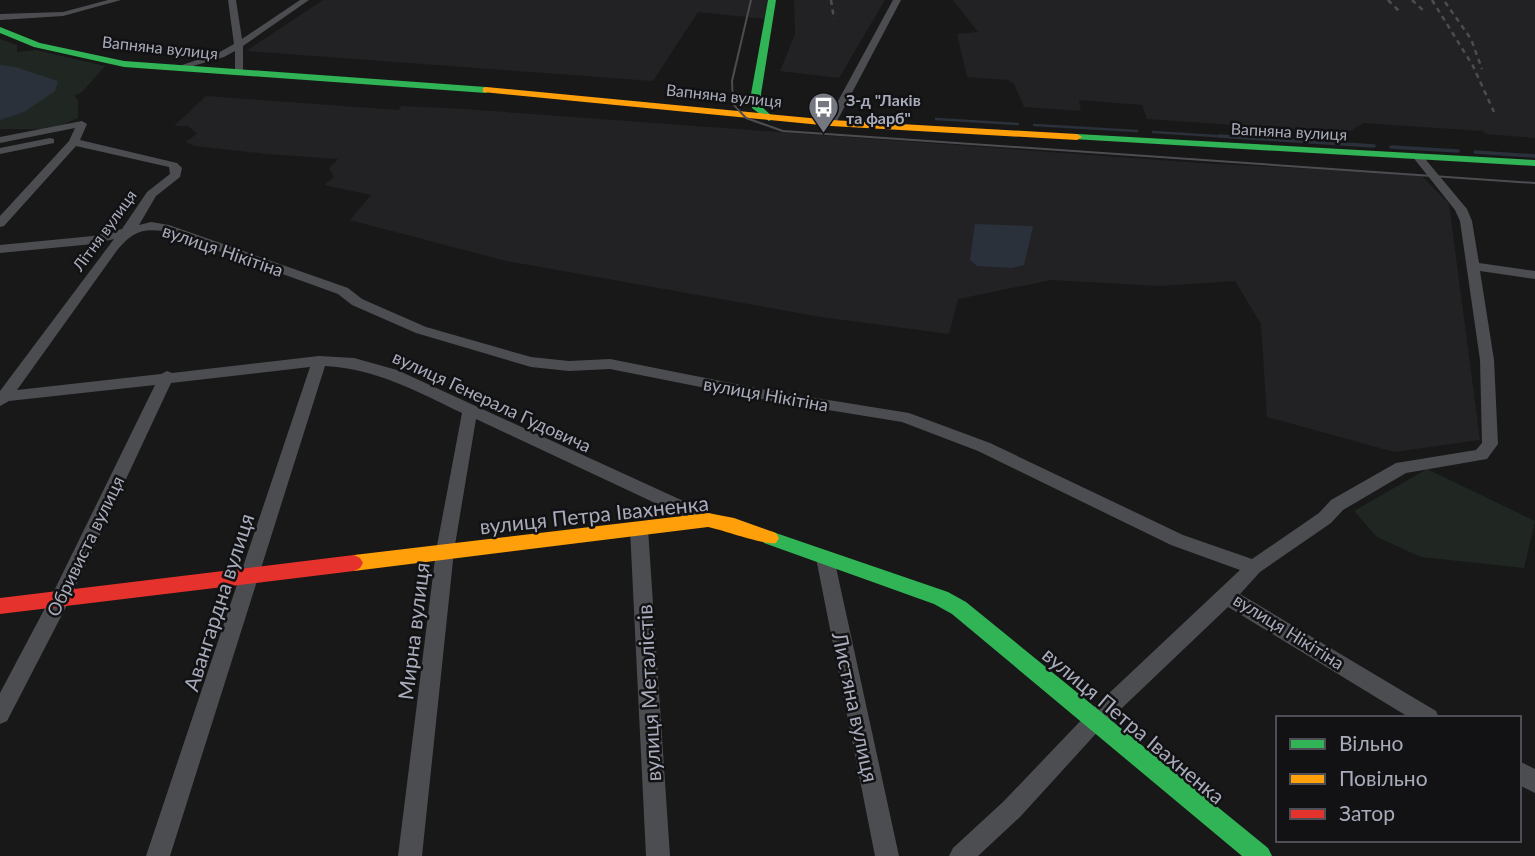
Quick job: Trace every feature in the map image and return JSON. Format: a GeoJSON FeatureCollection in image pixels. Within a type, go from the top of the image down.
{"type":"FeatureCollection","features":[{"type":"Feature","properties":{"kind":"street"},"geometry":{"type":"LineString","coordinates":[[0,17],[63,14],[117,0]]}},
{"type":"Feature","properties":{"kind":"street"},"geometry":{"type":"LineString","coordinates":[[182,68],[221,55],[239,45],[304,0]]}},
{"type":"Feature","properties":{"kind":"street"},"geometry":{"type":"LineString","coordinates":[[769,118],[757,108],[756,94],[772,0]]}},
{"type":"Feature","properties":{"kind":"street"},"geometry":{"type":"LineString","coordinates":[[831,123],[897,0]]}},
{"type":"Feature","properties":{"kind":"street"},"geometry":{"type":"LineString","coordinates":[[233,1],[240,73]]}},
{"type":"Feature","properties":{"kind":"street","name":"Вапняна вулиця"},"geometry":{"type":"LineString","coordinates":[[0,30],[22,40],[124,64],[564,96],[831,123],[1535,163]]}},
{"type":"Feature","properties":{"kind":"street"},"geometry":{"type":"LineString","coordinates":[[0,131],[77,134]]}},
{"type":"Feature","properties":{"kind":"street"},"geometry":{"type":"LineString","coordinates":[[0,140],[26,134]]}},
{"type":"Feature","properties":{"kind":"street"},"geometry":{"type":"LineString","coordinates":[[0,223],[77,134]]}},
{"type":"Feature","properties":{"kind":"street","name":"Літня вулиця"},"geometry":{"type":"LineString","coordinates":[[0,151],[77,134],[176,168],[176,175],[152,194],[2,398]]}},
{"type":"Feature","properties":{"kind":"street"},"geometry":{"type":"LineString","coordinates":[[1254,567],[1325,518],[1337,505],[1402,467],[1481,455],[1490,444],[1487,360],[1466,221],[1461,209],[1418,156]]}},
{"type":"Feature","properties":{"kind":"street","name":"вулиця Нікітіна"},"geometry":{"type":"LineString","coordinates":[[0,249],[78,242],[152,226],[165,228],[343,291],[357,302],[421,330],[531,362],[569,366],[610,364],[761,394],[904,417],[984,447],[1177,540],[1254,567],[1227,596],[1426,716]]}},
{"type":"Feature","properties":{"kind":"street"},"geometry":{"type":"LineString","coordinates":[[1472,266],[1535,275]]}},
{"type":"Feature","properties":{"kind":"street","name":"вулиця Генерала Гудовича"},"geometry":{"type":"LineString","coordinates":[[2,398],[167,376],[318,361],[354,363],[375,368],[708,520]]}},
{"type":"Feature","properties":{"kind":"street","name":"Авангардна вулиця"},"geometry":{"type":"LineString","coordinates":[[158,856],[318,361]]}},
{"type":"Feature","properties":{"kind":"street","name":"Обривиста вулиця"},"geometry":{"type":"LineString","coordinates":[[0,714],[60,600],[167,376]]}},
{"type":"Feature","properties":{"kind":"street","name":"Мирна вулиця"},"geometry":{"type":"LineString","coordinates":[[410,856],[445,551],[470,412]]}},
{"type":"Feature","properties":{"kind":"street","name":"вулиця Петра Івахненка"},"geometry":{"type":"LineString","coordinates":[[0,606],[708,520],[734,525],[941,598],[959,608],[1260,856]]}},
{"type":"Feature","properties":{"kind":"street","name":"вулиця Металістів"},"geometry":{"type":"LineString","coordinates":[[639,529],[658,856]]}},
{"type":"Feature","properties":{"kind":"street","name":"Листяна вулиця"},"geometry":{"type":"LineString","coordinates":[[825,558],[887,856]]}},
{"type":"Feature","properties":{"kind":"street"},"geometry":{"type":"LineString","coordinates":[[961,856],[1012,809],[1095,720],[1227,596]]}},
{"type":"Feature","properties":{"kind":"shaded area"},"geometry":{"type":"Polygon","coordinates":[[[323,0],[768,0],[766,19],[698,12],[653,81],[246,51],[323,0]]]}},
{"type":"Feature","properties":{"kind":"shaded area"},"geometry":{"type":"Polygon","coordinates":[[[794,0],[885,0],[839,78],[780,71],[795,34],[794,0]]]}},
{"type":"Feature","properties":{"kind":"shaded area"},"geometry":{"type":"Polygon","coordinates":[[[953,0],[1535,0],[1535,138],[1486,134],[1483,131],[1364,123],[1346,133],[1147,119],[1142,105],[1079,100],[1081,111],[1024,107],[1014,84],[1008,80],[967,77],[957,34],[978,32],[953,0]]]}},
{"type":"Feature","properties":{"kind":"shaded area"},"geometry":{"type":"Polygon","coordinates":[[[0,39],[17,45],[17,52],[36,50],[105,66],[82,92],[74,96],[78,100],[78,118],[53,129],[0,129],[0,39]]]}},
{"type":"Feature","properties":{"kind":"shaded area"},"geometry":{"type":"Polygon","coordinates":[[[0,65],[58,81],[55,91],[24,112],[0,120],[0,65]]]}},
{"type":"Feature","properties":{"kind":"shaded area"},"geometry":{"type":"Polygon","coordinates":[[[206,96],[398,110],[402,106],[465,109],[1214,164],[1420,174],[1449,204],[1480,440],[1394,452],[1267,417],[1261,324],[1235,281],[1160,286],[1052,280],[958,299],[949,334],[821,317],[506,261],[350,220],[371,195],[324,185],[334,177],[329,168],[338,159],[195,146],[185,142],[197,134],[188,126],[174,126],[206,96]]]}},
{"type":"Feature","properties":{"kind":"shaded area"},"geometry":{"type":"Polygon","coordinates":[[[975,224],[1033,226],[1024,265],[1012,268],[977,266],[970,260],[975,224]]]}},
{"type":"Feature","properties":{"kind":"shaded area"},"geometry":{"type":"Polygon","coordinates":[[[1427,469],[1535,521],[1524,568],[1421,557],[1377,537],[1354,511],[1427,469]]]}},
{"type":"Feature","properties":{"kind":"waterway"},"geometry":{"type":"LineString","coordinates":[[936,119],[1018,124]]}},
{"type":"Feature","properties":{"kind":"waterway"},"geometry":{"type":"LineString","coordinates":[[1034,125],[1137,131]]}},
{"type":"Feature","properties":{"kind":"waterway"},"geometry":{"type":"LineString","coordinates":[[1153,132],[1247,138]]}},
{"type":"Feature","properties":{"kind":"waterway"},"geometry":{"type":"LineString","coordinates":[[1219,136],[1374,146]]}},
{"type":"Feature","properties":{"kind":"waterway"},"geometry":{"type":"LineString","coordinates":[[1391,147],[1458,151]]}},
{"type":"Feature","properties":{"kind":"waterway"},"geometry":{"type":"LineString","coordinates":[[1475,152],[1535,156]]}},
{"type":"Feature","properties":{"kind":"tram line"},"geometry":{"type":"LineString","coordinates":[[751,0],[732,81],[733,104],[746,118],[783,131],[1535,183]]}},
{"type":"Feature","properties":{"kind":"railway"},"geometry":{"type":"LineString","coordinates":[[831,0],[834,19]]}},
{"type":"Feature","properties":{"kind":"railway"},"geometry":{"type":"LineString","coordinates":[[1388,0],[1400,12]]}},
{"type":"Feature","properties":{"kind":"railway"},"geometry":{"type":"LineString","coordinates":[[1412,0],[1425,12]]}},
{"type":"Feature","properties":{"kind":"railway"},"geometry":{"type":"LineString","coordinates":[[1432,0],[1473,66],[1494,112]]}},
{"type":"Feature","properties":{"kind":"railway"},"geometry":{"type":"LineString","coordinates":[[1445,2],[1471,39],[1482,69]]}},
{"type":"Feature","properties":{"kind":"traffic: fast"},"geometry":{"type":"LineString","coordinates":[[769,118],[757,108],[756,94],[772,0]]}},
{"type":"Feature","properties":{"kind":"traffic: fast"},"geometry":{"type":"LineString","coordinates":[[0,30],[37,45],[124,64],[486,90]]}},
{"type":"Feature","properties":{"kind":"traffic: fast"},"geometry":{"type":"LineString","coordinates":[[1077,137],[1535,163]]}},
{"type":"Feature","properties":{"kind":"traffic: fast"},"geometry":{"type":"LineString","coordinates":[[770,538],[941,598],[959,608],[1260,856]]}},
{"type":"Feature","properties":{"kind":"traffic: slow"},"geometry":{"type":"LineString","coordinates":[[486,90],[831,123],[1077,137]]}},
{"type":"Feature","properties":{"kind":"traffic: slow"},"geometry":{"type":"LineString","coordinates":[[354,563],[708,520],[734,525],[770,538]]}},
{"type":"Feature","properties":{"kind":"traffic: jam"},"geometry":{"type":"LineString","coordinates":[[0,606],[354,563]]}},
{"type":"Feature","properties":{"kind":"place","name":"З-д \"Лаків та фарб\""},"geometry":{"type":"Point","coordinates":[823,135]}}]}
